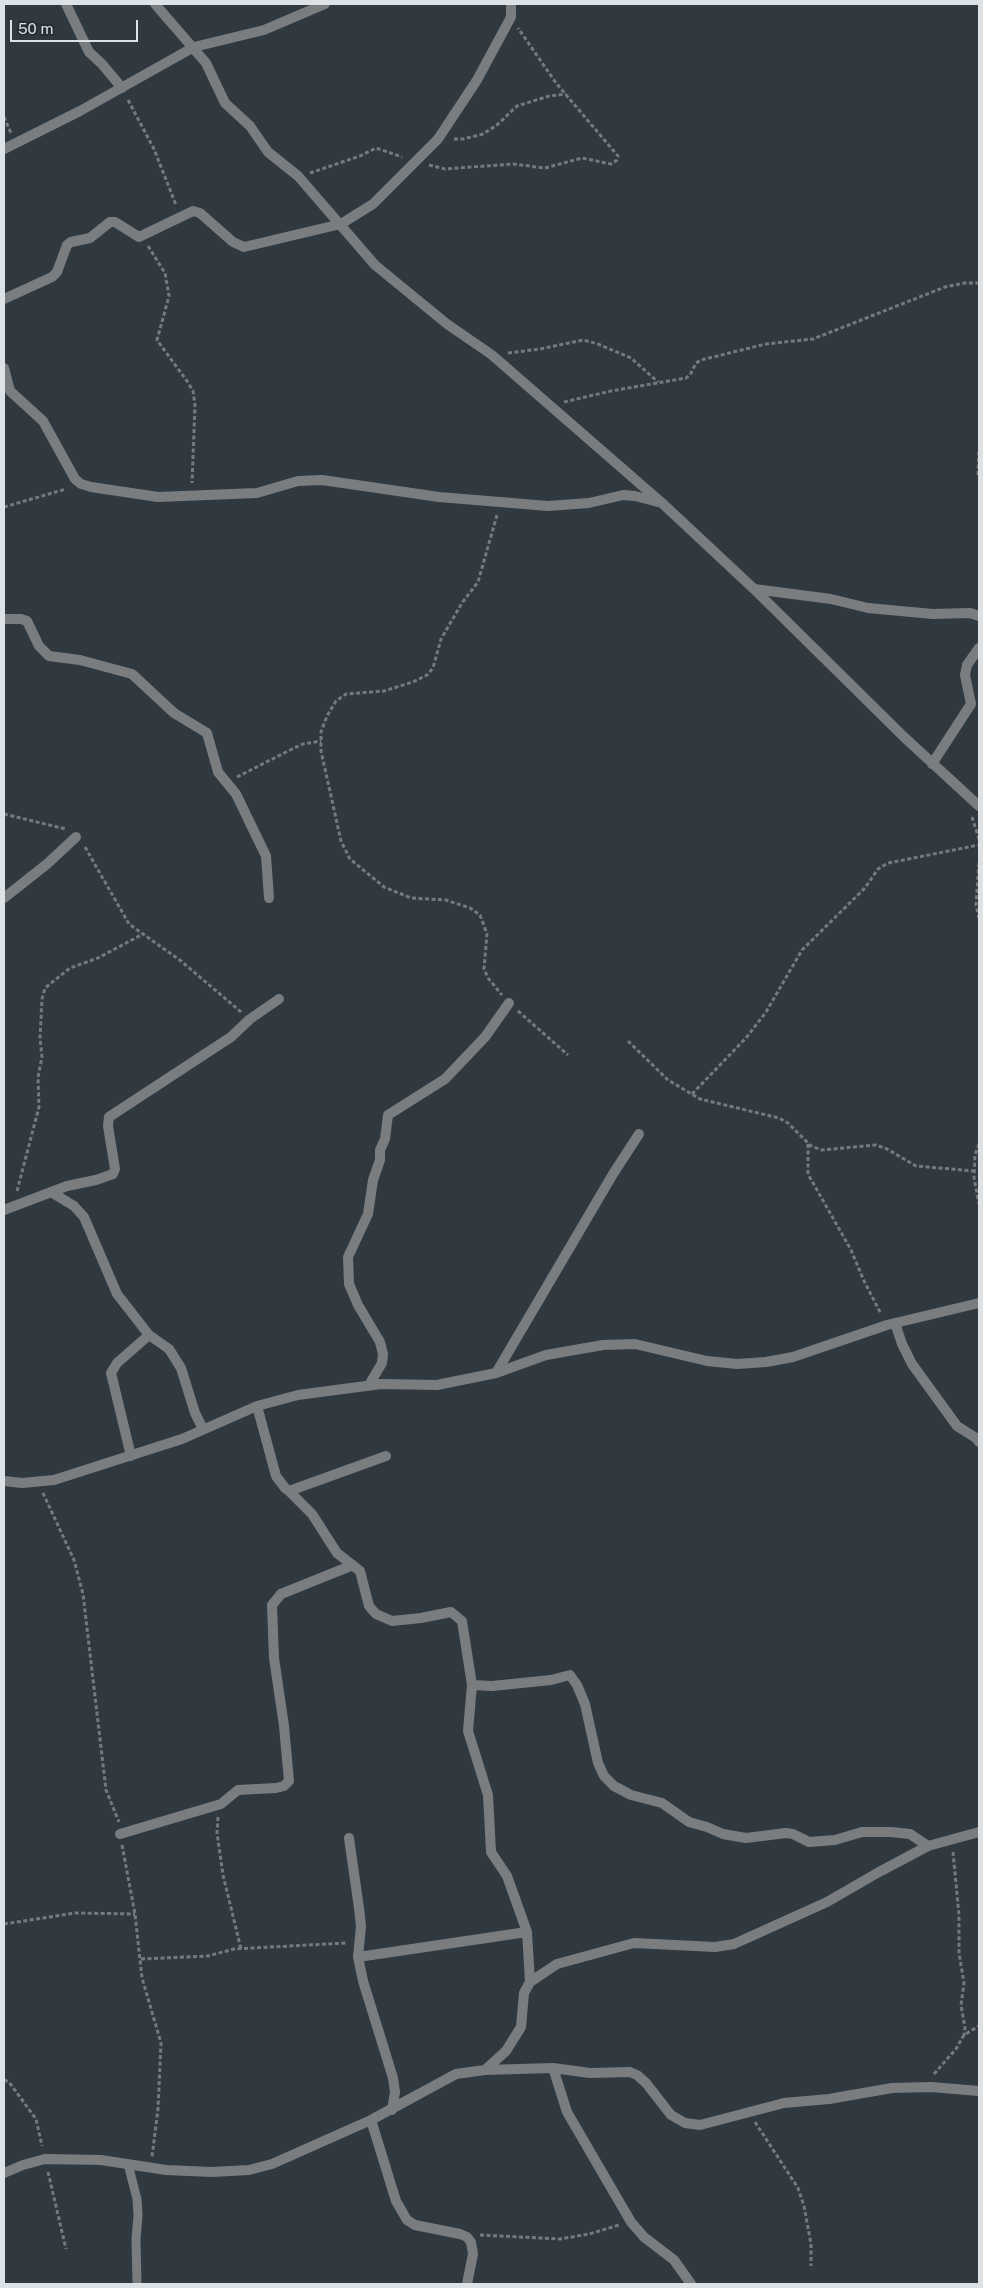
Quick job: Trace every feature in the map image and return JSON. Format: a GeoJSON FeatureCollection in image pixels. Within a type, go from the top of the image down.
{"type":"FeatureCollection","features":[{"type":"Feature","properties":{"kind":"street"},"geometry":{"type":"LineString","coordinates":[[66,4],[89,52],[122,88]]}},
{"type":"Feature","properties":{"kind":"street"},"geometry":{"type":"LineString","coordinates":[[155,4],[206,63],[225,103],[250,126],[268,152],[298,176],[375,265],[403,290],[492,355],[662,503],[754,589],[932,764],[979,806]]}},
{"type":"Feature","properties":{"kind":"street"},"geometry":{"type":"LineString","coordinates":[[4,149],[80,111],[194,47],[264,30],[325,4]]}},
{"type":"Feature","properties":{"kind":"street"},"geometry":{"type":"LineString","coordinates":[[4,299],[52,277],[57,272],[67,245],[71,242],[89,238],[110,222],[115,222],[134,236],[143,237],[194,211],[233,242],[244,247],[341,224],[373,204],[438,139],[477,80],[510,17],[511,4]]}},
{"type":"Feature","properties":{"kind":"street"},"geometry":{"type":"LineString","coordinates":[[4,368],[10,391],[43,421],[76,479],[81,484],[158,498],[257,493],[298,481],[322,480],[439,497],[548,506],[589,503],[622,495],[635,496],[662,503]]}},
{"type":"Feature","properties":{"kind":"street"},"geometry":{"type":"LineString","coordinates":[[754,589],[831,599],[868,608],[933,614],[970,612],[979,616]]}},
{"type":"Feature","properties":{"kind":"street"},"geometry":{"type":"LineString","coordinates":[[4,619],[27,621],[39,646],[49,656],[80,660],[132,674],[174,713],[207,733],[215,766],[244,808],[266,856],[269,898]]}},
{"type":"Feature","properties":{"kind":"street"},"geometry":{"type":"LineString","coordinates":[[932,764],[971,704],[965,675],[967,665],[979,648]]}},
{"type":"Feature","properties":{"kind":"street"},"geometry":{"type":"LineString","coordinates":[[4,898],[47,864],[76,836]]}},
{"type":"Feature","properties":{"kind":"street"},"geometry":{"type":"LineString","coordinates":[[8,1209],[67,1186],[96,1180],[112,1174],[115,1169],[108,1126],[109,1117],[231,1037],[250,1019],[279,999]]}},
{"type":"Feature","properties":{"kind":"street"},"geometry":{"type":"LineString","coordinates":[[369,1385],[382,1363],[384,1354],[380,1342],[358,1305],[349,1284],[348,1257],[368,1214],[373,1180],[380,1160],[380,1150],[385,1139],[388,1115],[445,1079],[485,1037],[509,1003]]}},
{"type":"Feature","properties":{"kind":"street"},"geometry":{"type":"LineString","coordinates":[[496,1373],[613,1174],[639,1134]]}},
{"type":"Feature","properties":{"kind":"street"},"geometry":{"type":"LineString","coordinates":[[51,1192],[74,1206],[84,1216],[117,1294],[149,1335],[169,1349],[181,1368],[195,1413],[203,1429]]}},
{"type":"Feature","properties":{"kind":"street"},"geometry":{"type":"LineString","coordinates":[[4,1481],[22,1483],[54,1480],[182,1439],[257,1406],[298,1396],[381,1384],[437,1385],[496,1373],[546,1355],[603,1345],[635,1344],[707,1362],[737,1364],[766,1362],[793,1357],[891,1324],[979,1303]]}},
{"type":"Feature","properties":{"kind":"street"},"geometry":{"type":"LineString","coordinates":[[891,1324],[912,1364],[957,1426],[979,1442]]}},
{"type":"Feature","properties":{"kind":"street"},"geometry":{"type":"LineString","coordinates":[[131,1456],[111,1372],[117,1364],[149,1335]]}},
{"type":"Feature","properties":{"kind":"street"},"geometry":{"type":"LineString","coordinates":[[257,1406],[276,1476],[284,1488],[290,1491],[312,1514],[337,1553],[363,1575],[369,1606],[376,1614],[392,1621],[451,1612],[462,1621],[472,1685],[468,1731],[488,1795],[491,1852],[507,1876],[527,1932],[530,1982]]}},
{"type":"Feature","properties":{"kind":"street"},"geometry":{"type":"LineString","coordinates":[[290,1491],[386,1456]]}},
{"type":"Feature","properties":{"kind":"street"},"geometry":{"type":"LineString","coordinates":[[120,1834],[221,1804],[238,1790],[276,1788],[284,1786],[289,1781],[284,1726],[274,1658],[272,1605],[275,1598],[281,1594],[353,1565]]}},
{"type":"Feature","properties":{"kind":"street"},"geometry":{"type":"LineString","coordinates":[[472,1685],[492,1686],[551,1680],[570,1675],[578,1685],[585,1704],[598,1764],[604,1776],[614,1786],[631,1795],[662,1803],[689,1822],[722,1834],[746,1838],[786,1833],[794,1834],[809,1842],[835,1840],[862,1832],[891,1832],[910,1834],[928,1846]]}},
{"type":"Feature","properties":{"kind":"street"},"geometry":{"type":"LineString","coordinates":[[485,2070],[506,2051],[521,2027],[524,1993],[530,1982],[557,1964],[634,1943],[715,1947],[734,1944],[827,1902],[878,1872],[928,1846],[979,1832]]}},
{"type":"Feature","properties":{"kind":"street"},"geometry":{"type":"LineString","coordinates":[[348,1838],[359,1908],[360,1942],[358,1957],[363,1981],[393,2078],[395,2092],[392,2110]]}},
{"type":"Feature","properties":{"kind":"street"},"geometry":{"type":"LineString","coordinates":[[358,1957],[527,1932]]}},
{"type":"Feature","properties":{"kind":"street"},"geometry":{"type":"LineString","coordinates":[[552,2068],[567,2112],[631,2222],[644,2237],[674,2260],[691,2284]]}},
{"type":"Feature","properties":{"kind":"street"},"geometry":{"type":"LineString","coordinates":[[4,2173],[23,2164],[45,2159],[101,2160],[166,2170],[212,2172],[249,2170],[272,2164],[371,2120],[456,2074],[485,2070],[552,2068],[590,2073],[630,2072],[646,2083],[671,2115],[685,2123],[700,2125],[748,2114],[784,2102],[829,2099],[892,2088],[922,2087],[979,2091]]}},
{"type":"Feature","properties":{"kind":"street"},"geometry":{"type":"LineString","coordinates":[[371,2120],[396,2201],[408,2220],[415,2225],[435,2228],[467,2237],[471,2242],[472,2254],[467,2284]]}},
{"type":"Feature","properties":{"kind":"lane"},"geometry":{"type":"LineString","coordinates":[[128,2164],[137,2199],[137,2284]]}},
{"type":"Feature","properties":{"kind":"path"},"geometry":{"type":"LineString","coordinates":[[298,176],[360,156],[376,148],[445,169],[513,164],[545,168],[582,158],[614,164],[618,156],[566,94],[510,17]]}},
{"type":"Feature","properties":{"kind":"path"},"geometry":{"type":"LineString","coordinates":[[122,88],[154,149],[180,217]]}},
{"type":"Feature","properties":{"kind":"path"},"geometry":{"type":"LineString","coordinates":[[438,139],[463,139],[483,134],[497,125],[517,106],[549,96],[566,94]]}},
{"type":"Feature","properties":{"kind":"path"},"geometry":{"type":"LineString","coordinates":[[143,237],[165,273],[170,296],[157,340],[188,380],[196,405],[192,496]]}},
{"type":"Feature","properties":{"kind":"path"},"geometry":{"type":"LineString","coordinates":[[549,406],[611,391],[686,378],[690,375],[696,363],[701,360],[766,344],[813,338],[945,288],[979,282]]}},
{"type":"Feature","properties":{"kind":"path"},"geometry":{"type":"LineString","coordinates":[[492,355],[540,349],[583,340],[598,344],[631,358],[659,382]]}},
{"type":"Feature","properties":{"kind":"path"},"geometry":{"type":"LineString","coordinates":[[978,475],[979,450]]}},
{"type":"Feature","properties":{"kind":"path"},"geometry":{"type":"LineString","coordinates":[[4,506],[81,484]]}},
{"type":"Feature","properties":{"kind":"path"},"geometry":{"type":"LineString","coordinates":[[500,502],[478,582],[462,603],[451,625],[441,639],[433,668],[427,675],[414,682],[384,691],[346,694],[336,701],[327,716],[321,732],[320,751],[341,841],[350,858],[384,887],[411,898],[446,900],[470,908],[480,915],[487,934],[484,969],[488,978],[509,1003],[568,1055]]}},
{"type":"Feature","properties":{"kind":"path"},"geometry":{"type":"LineString","coordinates":[[226,782],[303,744],[321,741]]}},
{"type":"Feature","properties":{"kind":"path"},"geometry":{"type":"LineString","coordinates":[[4,814],[66,829],[76,836],[81,841],[129,924],[181,961],[250,1019]]}},
{"type":"Feature","properties":{"kind":"path"},"geometry":{"type":"LineString","coordinates":[[692,1094],[746,1038],[766,1012],[802,950],[865,888],[878,869],[888,863],[979,845]]}},
{"type":"Feature","properties":{"kind":"path"},"geometry":{"type":"LineString","coordinates":[[979,863],[976,905],[979,918]]}},
{"type":"Feature","properties":{"kind":"path"},"geometry":{"type":"LineString","coordinates":[[8,1209],[39,1107],[38,1078],[42,1057],[40,1038],[42,999],[45,988],[62,972],[98,958],[143,934]]}},
{"type":"Feature","properties":{"kind":"path"},"geometry":{"type":"LineString","coordinates":[[628,1041],[668,1080],[700,1099],[779,1118],[788,1123],[808,1144],[822,1150],[876,1146],[887,1149],[916,1166],[974,1171]]}},
{"type":"Feature","properties":{"kind":"path"},"geometry":{"type":"LineString","coordinates":[[808,1144],[808,1174],[851,1250],[864,1281],[891,1324]]}},
{"type":"Feature","properties":{"kind":"path"},"geometry":{"type":"LineString","coordinates":[[979,1144],[975,1155],[974,1171],[979,1204]]}},
{"type":"Feature","properties":{"kind":"path"},"geometry":{"type":"LineString","coordinates":[[221,1804],[216,1833],[223,1875],[241,1948]]}},
{"type":"Feature","properties":{"kind":"path"},"geometry":{"type":"LineString","coordinates":[[922,2087],[956,2049],[964,2035],[965,2028],[961,2005],[963,1976],[958,1953],[959,1915],[952,1839]]}},
{"type":"Feature","properties":{"kind":"path"},"geometry":{"type":"LineString","coordinates":[[4,1924],[76,1913],[135,1914]]}},
{"type":"Feature","properties":{"kind":"path"},"geometry":{"type":"LineString","coordinates":[[141,1959],[208,1956],[241,1948],[360,1942]]}},
{"type":"Feature","properties":{"kind":"path"},"geometry":{"type":"LineString","coordinates":[[964,2035],[979,2026]]}},
{"type":"Feature","properties":{"kind":"path"},"geometry":{"type":"LineString","coordinates":[[4,2080],[9,2082],[36,2119],[66,2249]]}},
{"type":"Feature","properties":{"kind":"path"},"geometry":{"type":"LineString","coordinates":[[748,2114],[798,2188],[804,2206],[811,2244],[811,2266]]}},
{"type":"Feature","properties":{"kind":"path"},"geometry":{"type":"LineString","coordinates":[[467,2237],[496,2234],[538,2239],[560,2239],[589,2234],[631,2222]]}}]}
